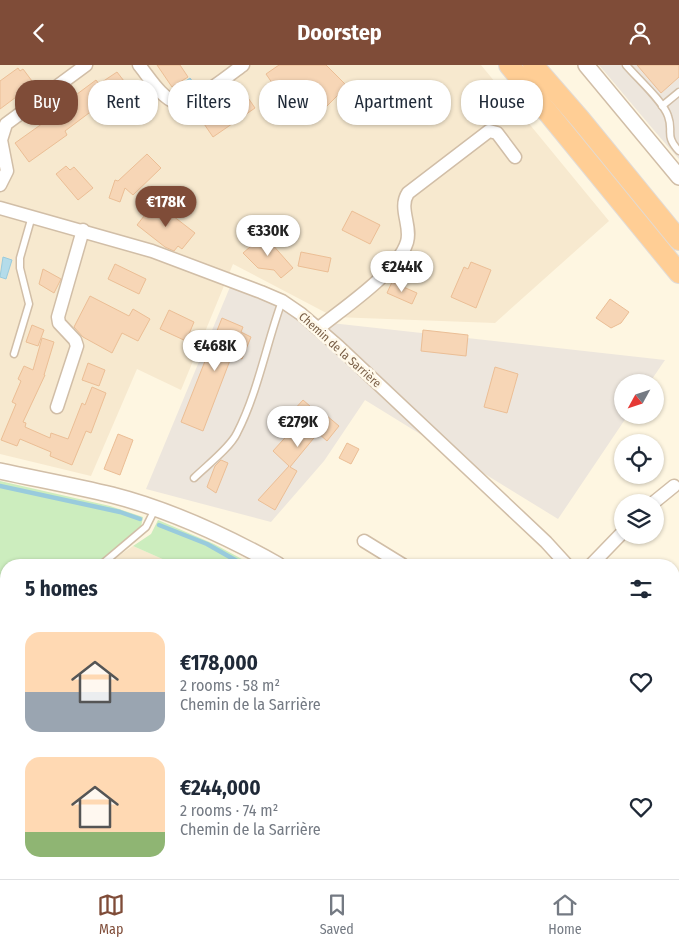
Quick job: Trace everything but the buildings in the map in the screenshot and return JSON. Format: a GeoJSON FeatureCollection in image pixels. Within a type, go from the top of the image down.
{"type":"FeatureCollection","features":[{"type":"Feature","properties":{"kind":"highway"},"geometry":{"type":"LineString","coordinates":[[509,65],[679,273]]}},
{"type":"Feature","properties":{"kind":"highway"},"geometry":{"type":"LineString","coordinates":[[534,65],[606,134],[679,224]]}},
{"type":"Feature","properties":{"kind":"highway"},"geometry":{"type":"LineString","coordinates":[[534,65],[679,240]]}},
{"type":"Feature","properties":{"kind":"street"},"geometry":{"type":"LineString","coordinates":[[0,185],[7,171],[1,140],[6,124],[86,65]]}},
{"type":"Feature","properties":{"kind":"street"},"geometry":{"type":"LineString","coordinates":[[138,65],[166,97],[178,103],[189,103],[243,65]]}},
{"type":"Feature","properties":{"kind":"street"},"geometry":{"type":"LineString","coordinates":[[586,65],[676,168]]}},
{"type":"Feature","properties":{"kind":"street"},"geometry":{"type":"LineString","coordinates":[[319,328],[397,261],[408,237],[403,203],[408,193],[489,131],[497,133],[515,157]]}},
{"type":"Feature","properties":{"kind":"street","name":"Chemin de la Sarrière"},"geometry":{"type":"LineString","coordinates":[[0,208],[152,251],[282,301],[319,328],[546,542],[562,559]]}},
{"type":"Feature","properties":{"kind":"street"},"geometry":{"type":"LineString","coordinates":[[57,407],[77,346],[75,340],[59,323],[58,317],[83,230]]}},
{"type":"Feature","properties":{"kind":"street"},"geometry":{"type":"LineString","coordinates":[[0,471],[114,495],[178,516],[267,559]]}},
{"type":"Feature","properties":{"kind":"street"},"geometry":{"type":"LineString","coordinates":[[664,494],[674,485]]}},
{"type":"Feature","properties":{"kind":"street"},"geometry":{"type":"LineString","coordinates":[[364,541],[393,559]]}},
{"type":"Feature","properties":{"kind":"street"},"geometry":{"type":"LineString","coordinates":[[597,559],[614,541]]}},
{"type":"Feature","properties":{"kind":"lane"},"geometry":{"type":"LineString","coordinates":[[626,65],[668,115],[668,136],[679,151]]}},
{"type":"Feature","properties":{"kind":"lane"},"geometry":{"type":"LineString","coordinates":[[662,106],[679,92]]}},
{"type":"Feature","properties":{"kind":"lane"},"geometry":{"type":"LineString","coordinates":[[14,354],[29,304],[20,268],[20,258],[32,216]]}},
{"type":"Feature","properties":{"kind":"lane"},"geometry":{"type":"LineString","coordinates":[[194,478],[236,435],[263,367],[271,330],[282,301]]}},
{"type":"Feature","properties":{"kind":"lane"},"geometry":{"type":"LineString","coordinates":[[108,559],[146,527],[155,509]]}},
{"type":"Feature","properties":{"kind":"shaded area"},"geometry":{"type":"Polygon","coordinates":[[[0,65],[481,65],[493,80],[461,80],[461,125],[530,125],[609,221],[495,323],[334,317],[233,264],[181,390],[137,369],[91,476],[0,454],[0,65]]]}},
{"type":"Feature","properties":{"kind":"shaded area"},"geometry":{"type":"Polygon","coordinates":[[[599,65],[679,65],[679,159],[658,135],[599,65]]]}},
{"type":"Feature","properties":{"kind":"shaded area"},"geometry":{"type":"Polygon","coordinates":[[[230,287],[331,323],[665,360],[655,374],[614,374],[614,424],[622,424],[558,519],[365,400],[324,461],[271,522],[146,489],[230,287]]]}},
{"type":"Feature","properties":{"kind":"shaded area"},"geometry":{"type":"Polygon","coordinates":[[[133,546],[162,559],[114,559],[133,546]]]}},
{"type":"Feature","properties":{"kind":"green space"},"geometry":{"type":"Polygon","coordinates":[[[0,481],[110,506],[143,517],[141,527],[103,559],[0,559],[0,481]]]}},
{"type":"Feature","properties":{"kind":"green space"},"geometry":{"type":"Polygon","coordinates":[[[158,520],[214,544],[242,559],[162,559],[133,546],[151,534],[158,520]]]}},
{"type":"Feature","properties":{"kind":"water"},"geometry":{"type":"Polygon","coordinates":[[[3,257],[12,260],[6,279],[0,277],[3,257]]]}},
{"type":"Feature","properties":{"kind":"waterway"},"geometry":{"type":"LineString","coordinates":[[0,486],[120,512],[140,519]]}},
{"type":"Feature","properties":{"kind":"waterway"},"geometry":{"type":"LineString","coordinates":[[159,525],[207,544],[233,559]]}}]}
